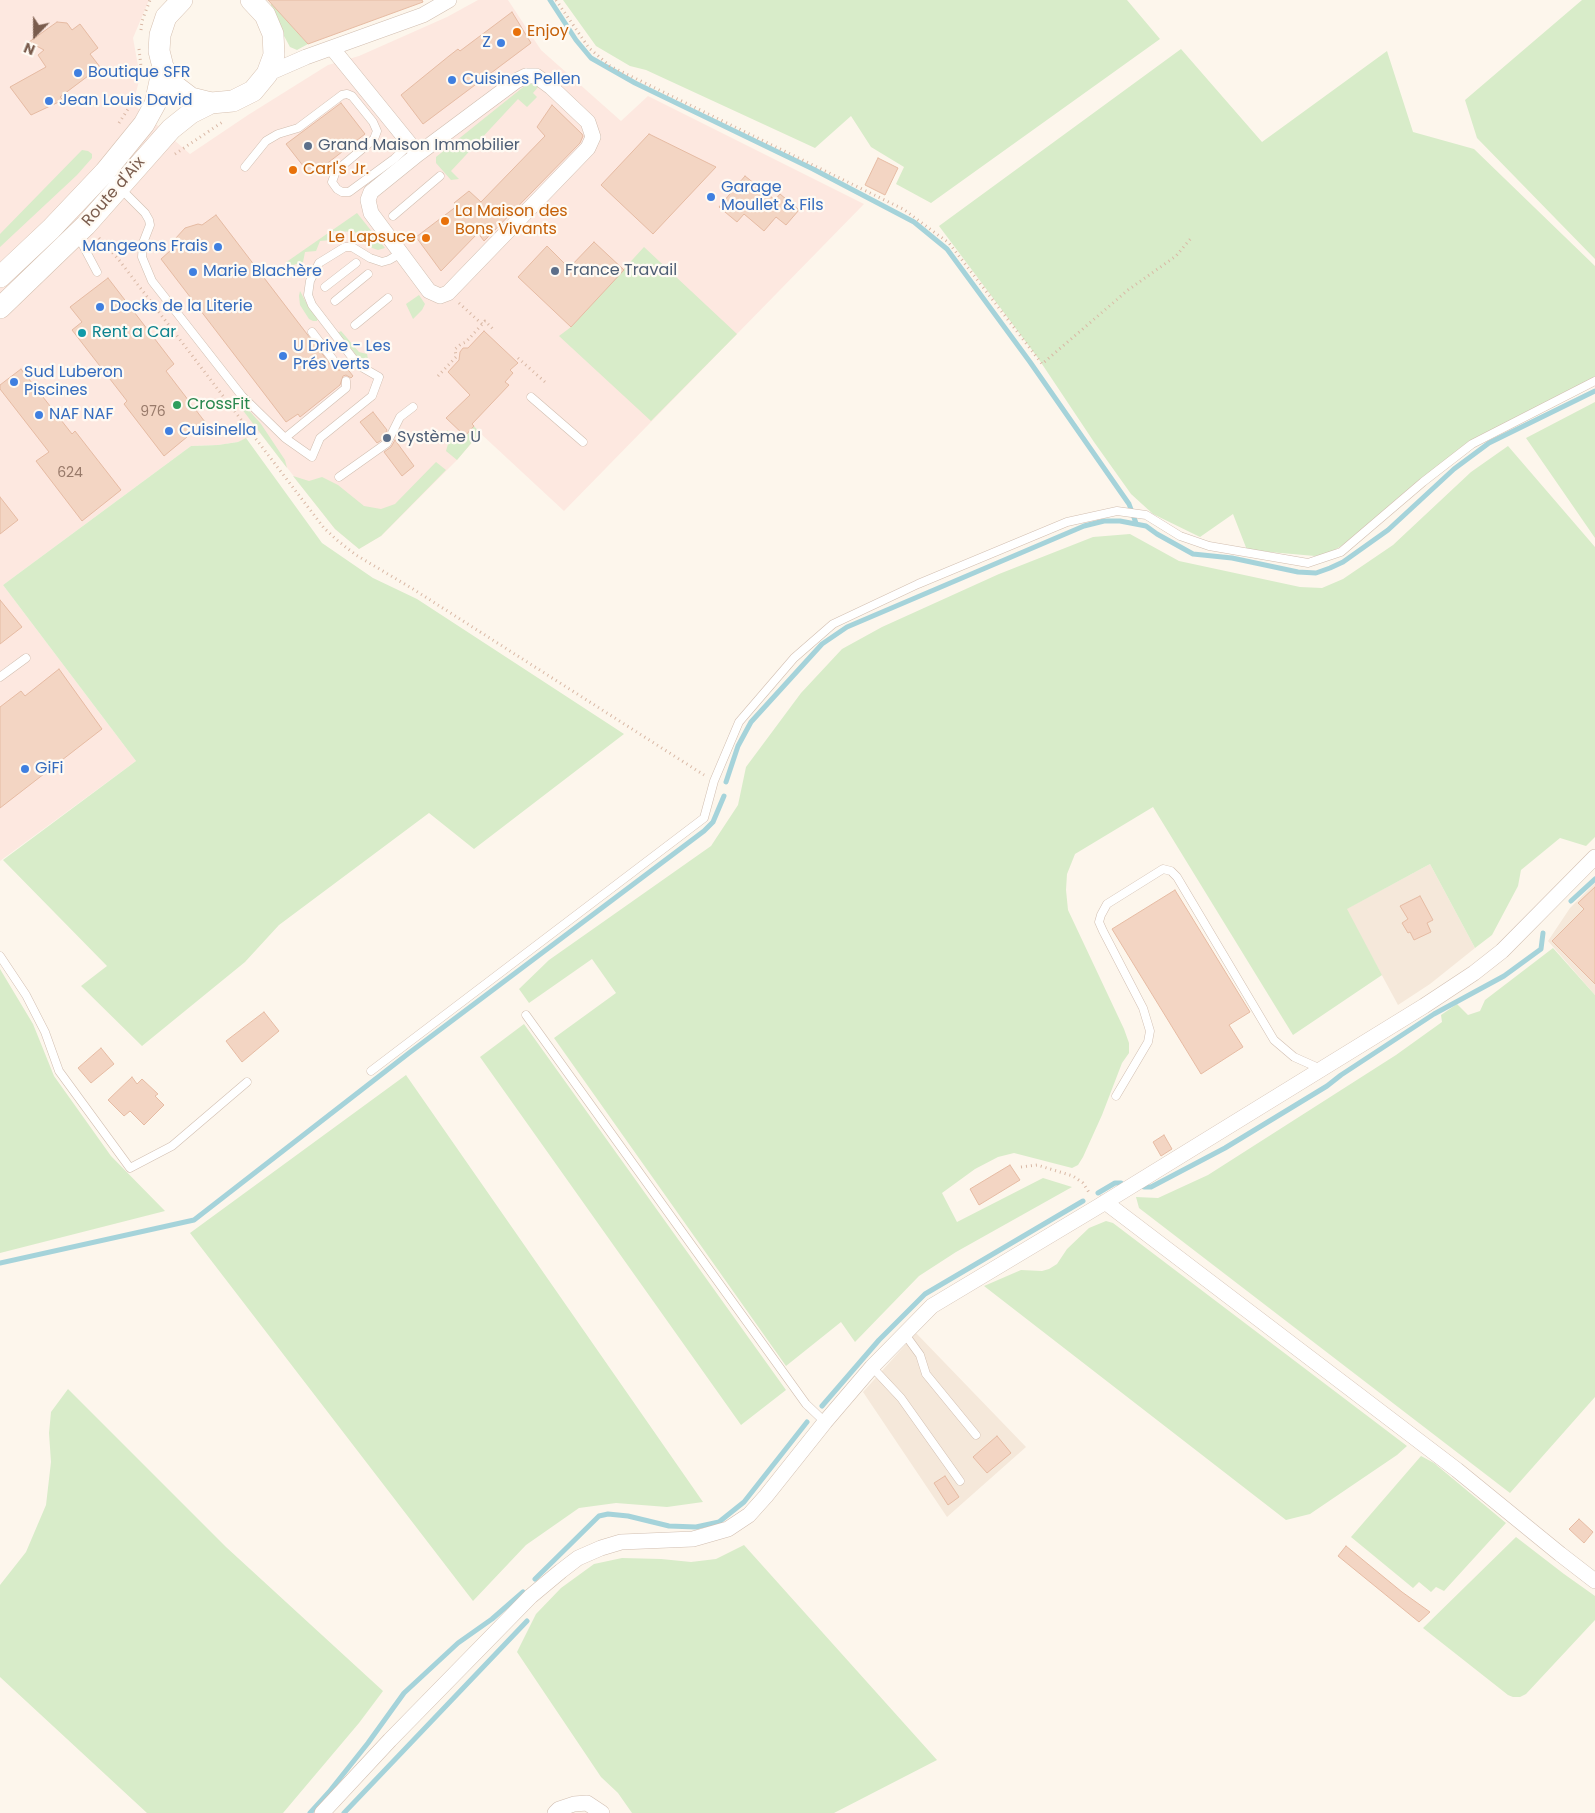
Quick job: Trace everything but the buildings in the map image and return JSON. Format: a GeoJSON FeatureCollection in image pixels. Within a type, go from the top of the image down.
{"type":"FeatureCollection","features":[{"type":"Feature","properties":{"kind":"main road"},"geometry":{"type":"LineString","coordinates":[[182,0],[166,17],[160,35],[159,51],[163,67],[174,85],[191,98],[211,103],[233,101],[253,91],[267,74],[274,55],[273,34],[261,5]]}},
{"type":"Feature","properties":{"kind":"main road","name":"Route d'Aix"},"geometry":{"type":"LineString","coordinates":[[0,277],[105,172],[144,124],[155,104],[163,67]]}},
{"type":"Feature","properties":{"kind":"main road","name":"Route d'Aix"},"geometry":{"type":"LineString","coordinates":[[0,308],[82,229],[171,129],[191,113],[211,103]]}},
{"type":"Feature","properties":{"kind":"street"},"geometry":{"type":"LineString","coordinates":[[267,74],[306,57],[422,15],[449,0]]}},
{"type":"Feature","properties":{"kind":"street"},"geometry":{"type":"LineString","coordinates":[[332,48],[414,149]]}},
{"type":"Feature","properties":{"kind":"street"},"geometry":{"type":"LineString","coordinates":[[526,76],[536,76],[551,87],[588,122],[594,137],[588,148],[448,293],[440,296],[429,291],[371,213],[368,200],[371,192],[414,149],[526,76]]}},
{"type":"Feature","properties":{"kind":"street"},"geometry":{"type":"LineString","coordinates":[[322,1813],[530,1596],[578,1558],[614,1544],[693,1539],[728,1529],[749,1515],[872,1367],[932,1306],[1102,1204],[1474,973],[1502,951],[1595,857]]}},
{"type":"Feature","properties":{"kind":"street"},"geometry":{"type":"LineString","coordinates":[[1102,1204],[1458,1470],[1595,1581]]}},
{"type":"Feature","properties":{"kind":"street"},"geometry":{"type":"LineString","coordinates":[[555,1813],[559,1809],[574,1804],[587,1803],[602,1813]]}},
{"type":"Feature","properties":{"kind":"lane"},"geometry":{"type":"LineString","coordinates":[[245,167],[266,141],[278,134],[298,128],[342,95],[347,94],[352,96],[373,122],[377,131],[374,139],[336,171],[332,182],[337,189],[342,192],[349,192],[394,159],[414,149]]}},
{"type":"Feature","properties":{"kind":"lane"},"geometry":{"type":"LineString","coordinates":[[393,216],[440,176]]}},
{"type":"Feature","properties":{"kind":"lane"},"geometry":{"type":"LineString","coordinates":[[120,188],[145,213],[149,220],[150,225],[143,243],[142,257],[152,281],[242,396],[285,438],[312,458],[320,438],[372,396],[379,377],[358,365],[312,305],[308,295],[310,280],[319,263],[345,247],[352,246],[370,258],[382,262],[401,253]]}},
{"type":"Feature","properties":{"kind":"lane"},"geometry":{"type":"LineString","coordinates":[[39,228],[82,196]]}},
{"type":"Feature","properties":{"kind":"lane"},"geometry":{"type":"LineString","coordinates":[[82,229],[97,272]]}},
{"type":"Feature","properties":{"kind":"lane"},"geometry":{"type":"LineString","coordinates":[[325,287],[356,262]]}},
{"type":"Feature","properties":{"kind":"lane"},"geometry":{"type":"LineString","coordinates":[[335,301],[368,274]]}},
{"type":"Feature","properties":{"kind":"lane"},"geometry":{"type":"LineString","coordinates":[[355,326],[388,298]]}},
{"type":"Feature","properties":{"kind":"lane"},"geometry":{"type":"LineString","coordinates":[[312,332],[337,365]]}},
{"type":"Feature","properties":{"kind":"lane"},"geometry":{"type":"LineString","coordinates":[[285,438],[346,388],[346,381]]}},
{"type":"Feature","properties":{"kind":"lane"},"geometry":{"type":"LineString","coordinates":[[371,1071],[704,818],[714,781],[739,722],[794,658],[833,624],[918,584],[1067,522],[1117,511],[1146,515],[1180,536],[1208,546],[1308,563],[1341,552],[1423,482],[1472,444],[1595,381]]}},
{"type":"Feature","properties":{"kind":"lane"},"geometry":{"type":"LineString","coordinates":[[531,397],[583,442]]}},
{"type":"Feature","properties":{"kind":"lane"},"geometry":{"type":"LineString","coordinates":[[339,478],[387,443],[400,417],[413,407]]}},
{"type":"Feature","properties":{"kind":"lane"},"geometry":{"type":"LineString","coordinates":[[0,677],[26,658]]}},
{"type":"Feature","properties":{"kind":"lane"},"geometry":{"type":"LineString","coordinates":[[1116,1096],[1148,1042],[1150,1031],[1144,1008],[1102,931],[1099,922],[1100,915],[1107,904],[1163,869],[1171,871],[1177,877],[1274,1040],[1294,1058],[1321,1069]]}},
{"type":"Feature","properties":{"kind":"lane"},"geometry":{"type":"LineString","coordinates":[[0,956],[26,995],[45,1032],[59,1071],[130,1168],[172,1146],[247,1082]]}},
{"type":"Feature","properties":{"kind":"lane"},"geometry":{"type":"LineString","coordinates":[[526,1015],[801,1396],[825,1422]]}},
{"type":"Feature","properties":{"kind":"lane"},"geometry":{"type":"LineString","coordinates":[[904,1334],[920,1355],[926,1374],[976,1435]]}},
{"type":"Feature","properties":{"kind":"lane"},"geometry":{"type":"LineString","coordinates":[[872,1367],[901,1398],[960,1481]]}},
{"type":"Feature","properties":{"kind":"path"},"geometry":{"type":"LineString","coordinates":[[556,0],[589,48],[610,66],[903,210],[949,243],[1042,364],[1128,290],[1176,256],[1192,237]]}},
{"type":"Feature","properties":{"kind":"path"},"geometry":{"type":"LineString","coordinates":[[168,160],[228,119]]}},
{"type":"Feature","properties":{"kind":"path"},"geometry":{"type":"LineString","coordinates":[[82,229],[118,260],[324,528],[338,541],[356,555],[413,589],[714,781]]}},
{"type":"Feature","properties":{"kind":"path"},"geometry":{"type":"LineString","coordinates":[[448,293],[482,324]]}},
{"type":"Feature","properties":{"kind":"path"},"geometry":{"type":"LineString","coordinates":[[438,376],[456,357],[455,349],[466,342],[485,321],[493,329]]}},
{"type":"Feature","properties":{"kind":"path"},"geometry":{"type":"LineString","coordinates":[[518,358],[545,382]]}},
{"type":"Feature","properties":{"kind":"path"},"geometry":{"type":"LineString","coordinates":[[1020,1167],[1038,1165],[1072,1176],[1083,1183],[1102,1204]]}},
{"type":"Feature","properties":{"kind":"shaded area"},"geometry":{"type":"Polygon","coordinates":[[[0,0],[149,0],[133,38],[140,77],[133,104],[190,154],[328,65],[359,56],[447,17],[478,0],[508,0],[541,50],[621,121],[648,96],[864,204],[564,511],[480,433],[457,460],[381,536],[359,549],[335,529],[260,433],[238,442],[191,446],[3,585],[136,761],[0,861],[0,0]]]}},
{"type":"Feature","properties":{"kind":"shaded area"},"geometry":{"type":"Polygon","coordinates":[[[1430,864],[1475,948],[1430,984],[1398,1005],[1346,909],[1430,864]]]}},
{"type":"Feature","properties":{"kind":"shaded area"},"geometry":{"type":"Polygon","coordinates":[[[1595,883],[1595,995],[1548,941],[1570,908],[1595,883]]]}},
{"type":"Feature","properties":{"kind":"shaded area"},"geometry":{"type":"Polygon","coordinates":[[[916,1333],[1026,1447],[947,1517],[863,1392],[916,1333]]]}},
{"type":"Feature","properties":{"kind":"green space"},"geometry":{"type":"Polygon","coordinates":[[[271,0],[276,0],[273,5],[308,44],[297,50],[290,47],[271,12],[271,0]]]}},
{"type":"Feature","properties":{"kind":"green space"},"geometry":{"type":"Polygon","coordinates":[[[563,0],[1127,0],[1160,39],[931,203],[896,184],[904,167],[871,147],[851,116],[815,148],[646,70],[630,66],[596,46],[563,0]]]}},
{"type":"Feature","properties":{"kind":"green space"},"geometry":{"type":"Polygon","coordinates":[[[1582,0],[1595,0],[1595,259],[1477,138],[1465,100],[1582,0]]]}},
{"type":"Feature","properties":{"kind":"green space"},"geometry":{"type":"Polygon","coordinates":[[[1181,49],[1262,142],[1387,51],[1413,132],[1474,149],[1595,266],[1595,377],[1477,438],[1350,541],[1329,553],[1315,556],[1247,550],[1233,514],[1200,537],[1153,514],[1131,494],[1038,358],[939,226],[1181,49]]]}},
{"type":"Feature","properties":{"kind":"green space"},"geometry":{"type":"Polygon","coordinates":[[[532,80],[538,87],[533,93],[537,97],[527,107],[518,99],[451,171],[459,179],[451,180],[436,163],[436,157],[532,80]]]}},
{"type":"Feature","properties":{"kind":"green space"},"geometry":{"type":"Polygon","coordinates":[[[82,150],[92,154],[92,158],[77,175],[0,247],[0,234],[82,150]]]}},
{"type":"Feature","properties":{"kind":"green space"},"geometry":{"type":"Polygon","coordinates":[[[357,213],[385,248],[378,250],[369,247],[355,232],[334,231],[331,240],[320,241],[316,251],[305,252],[303,262],[287,267],[285,263],[357,213]]]}},
{"type":"Feature","properties":{"kind":"green space"},"geometry":{"type":"Polygon","coordinates":[[[644,247],[737,334],[651,421],[559,336],[571,327],[644,247]]]}},
{"type":"Feature","properties":{"kind":"green space"},"geometry":{"type":"Polygon","coordinates":[[[300,291],[308,306],[318,316],[317,321],[309,319],[300,305],[300,291]]]}},
{"type":"Feature","properties":{"kind":"green space"},"geometry":{"type":"Polygon","coordinates":[[[419,295],[425,304],[413,319],[406,304],[419,295]]]}},
{"type":"Feature","properties":{"kind":"green space"},"geometry":{"type":"Polygon","coordinates":[[[341,331],[359,352],[367,354],[368,359],[361,361],[338,333],[341,331]]]}},
{"type":"Feature","properties":{"kind":"green space"},"geometry":{"type":"Polygon","coordinates":[[[235,400],[246,407],[261,424],[285,460],[287,468],[235,400]]]}},
{"type":"Feature","properties":{"kind":"green space"},"geometry":{"type":"Polygon","coordinates":[[[1595,402],[1595,538],[1526,438],[1595,402]]]}},
{"type":"Feature","properties":{"kind":"green space"},"geometry":{"type":"Polygon","coordinates":[[[474,426],[480,433],[457,460],[446,451],[448,444],[447,430],[462,442],[474,426]]]}},
{"type":"Feature","properties":{"kind":"green space"},"geometry":{"type":"Polygon","coordinates":[[[246,438],[322,543],[373,578],[417,599],[624,734],[474,849],[429,813],[279,925],[245,962],[142,1046],[81,986],[107,966],[3,860],[136,761],[3,585],[191,446],[218,445],[238,442],[246,438]]]}},
{"type":"Feature","properties":{"kind":"green space"},"geometry":{"type":"Polygon","coordinates":[[[1508,446],[1595,547],[1595,837],[1586,846],[1560,838],[1521,870],[1518,886],[1492,935],[1475,948],[1430,864],[1347,909],[1382,975],[1293,1035],[1153,807],[1075,854],[1067,874],[1068,910],[1124,1029],[1129,1043],[1129,1053],[1122,1063],[1102,1115],[1078,1165],[1072,1168],[1014,1153],[998,1157],[975,1169],[942,1193],[957,1222],[1043,1178],[1072,1187],[956,1252],[919,1276],[855,1342],[841,1322],[786,1366],[554,1038],[616,993],[592,959],[529,1003],[519,989],[549,960],[711,846],[738,805],[746,767],[801,693],[842,649],[882,627],[999,574],[1093,537],[1130,534],[1179,561],[1300,587],[1322,588],[1343,579],[1393,545],[1471,472],[1508,446]]]}},
{"type":"Feature","properties":{"kind":"green space"},"geometry":{"type":"Polygon","coordinates":[[[436,462],[446,470],[381,536],[359,549],[335,529],[293,476],[309,481],[322,477],[338,485],[364,506],[381,509],[395,504],[436,462]]]}},
{"type":"Feature","properties":{"kind":"green space"},"geometry":{"type":"Polygon","coordinates":[[[1553,948],[1595,995],[1595,1397],[1510,1493],[1139,1208],[1136,1197],[1158,1198],[1208,1175],[1396,1055],[1442,1022],[1441,1015],[1457,1004],[1468,1015],[1480,1011],[1485,1000],[1553,948]]]}},
{"type":"Feature","properties":{"kind":"green space"},"geometry":{"type":"Polygon","coordinates":[[[0,969],[33,1024],[54,1076],[111,1156],[165,1211],[0,1253],[0,969]]]}},
{"type":"Feature","properties":{"kind":"green space"},"geometry":{"type":"Polygon","coordinates":[[[524,1024],[786,1390],[741,1425],[480,1057],[524,1024]]]}},
{"type":"Feature","properties":{"kind":"green space"},"geometry":{"type":"Polygon","coordinates":[[[406,1075],[703,1502],[667,1507],[616,1503],[579,1508],[526,1545],[473,1601],[190,1233],[406,1075]]]}},
{"type":"Feature","properties":{"kind":"green space"},"geometry":{"type":"Polygon","coordinates":[[[1106,1221],[1113,1223],[1407,1446],[1397,1455],[1310,1514],[1286,1520],[984,1286],[1021,1270],[1042,1271],[1049,1269],[1057,1264],[1067,1249],[1089,1228],[1106,1221]]]}},
{"type":"Feature","properties":{"kind":"green space"},"geometry":{"type":"Polygon","coordinates":[[[68,1389],[226,1547],[383,1691],[359,1723],[283,1813],[147,1813],[0,1677],[0,1585],[26,1552],[46,1505],[51,1462],[49,1433],[51,1412],[68,1389]]]}},
{"type":"Feature","properties":{"kind":"green space"},"geometry":{"type":"Polygon","coordinates":[[[1421,1456],[1434,1463],[1506,1523],[1444,1591],[1436,1587],[1431,1592],[1419,1582],[1413,1588],[1351,1537],[1421,1456]]]}},
{"type":"Feature","properties":{"kind":"green space"},"geometry":{"type":"Polygon","coordinates":[[[1516,1537],[1595,1596],[1595,1620],[1526,1694],[1520,1697],[1508,1695],[1423,1628],[1516,1537]]]}},
{"type":"Feature","properties":{"kind":"green space"},"geometry":{"type":"Polygon","coordinates":[[[744,1545],[937,1760],[834,1813],[632,1813],[618,1793],[601,1777],[517,1652],[536,1614],[561,1588],[594,1564],[622,1558],[691,1562],[716,1559],[744,1545]]]}},
{"type":"Feature","properties":{"kind":"waterway"},"geometry":{"type":"LineString","coordinates":[[550,0],[576,40],[591,58],[635,83],[813,169],[914,222],[947,249],[1030,362],[1129,504],[1136,523]]}},
{"type":"Feature","properties":{"kind":"waterway"},"geometry":{"type":"LineString","coordinates":[[726,782],[738,746],[751,722],[822,644],[847,627],[1084,526],[1104,521],[1120,521],[1146,526],[1193,554],[1232,558],[1298,572],[1316,573],[1343,562],[1388,530],[1454,469],[1489,443],[1595,391]]}},
{"type":"Feature","properties":{"kind":"waterway"},"geometry":{"type":"LineString","coordinates":[[0,1263],[194,1220],[409,1053],[704,831],[713,822],[724,796]]}},
{"type":"Feature","properties":{"kind":"waterway"},"geometry":{"type":"LineString","coordinates":[[1571,901],[1595,879]]}},
{"type":"Feature","properties":{"kind":"waterway"},"geometry":{"type":"LineString","coordinates":[[1144,1187],[1151,1187],[1225,1148],[1327,1086],[1434,1014],[1504,976],[1541,949],[1543,933]]}},
{"type":"Feature","properties":{"kind":"waterway"},"geometry":{"type":"LineString","coordinates":[[1098,1193],[1115,1183],[1121,1183]]}},
{"type":"Feature","properties":{"kind":"waterway"},"geometry":{"type":"LineString","coordinates":[[822,1406],[879,1340],[925,1294],[1083,1201]]}},
{"type":"Feature","properties":{"kind":"waterway"},"geometry":{"type":"LineString","coordinates":[[535,1579],[599,1516],[608,1514],[628,1516],[669,1526],[696,1527],[719,1522],[744,1502],[807,1422]]}},
{"type":"Feature","properties":{"kind":"waterway"},"geometry":{"type":"LineString","coordinates":[[310,1813],[368,1743],[404,1693],[458,1643],[492,1619],[523,1592]]}},
{"type":"Feature","properties":{"kind":"waterway"},"geometry":{"type":"LineString","coordinates":[[344,1813],[527,1621]]}},
{"type":"Feature","properties":{"kind":"place","name":"Enjoy"},"geometry":{"type":"Point","coordinates":[517,32]}},
{"type":"Feature","properties":{"kind":"place","name":"Z"},"geometry":{"type":"Point","coordinates":[501,43]}},
{"type":"Feature","properties":{"kind":"place","name":"Boutique SFR"},"geometry":{"type":"Point","coordinates":[78,73]}},
{"type":"Feature","properties":{"kind":"place","name":"Cuisines Pellen"},"geometry":{"type":"Point","coordinates":[452,80]}},
{"type":"Feature","properties":{"kind":"place","name":"Jean Louis David"},"geometry":{"type":"Point","coordinates":[49,101]}},
{"type":"Feature","properties":{"kind":"place","name":"Grand Maison Immobilier"},"geometry":{"type":"Point","coordinates":[308,146]}},
{"type":"Feature","properties":{"kind":"place","name":"Carl's Jr."},"geometry":{"type":"Point","coordinates":[293,170]}},
{"type":"Feature","properties":{"kind":"place","name":"Garage Moullet & Fils"},"geometry":{"type":"Point","coordinates":[711,197]}},
{"type":"Feature","properties":{"kind":"place","name":"La Maison des Bons Vivants"},"geometry":{"type":"Point","coordinates":[445,221]}},
{"type":"Feature","properties":{"kind":"place","name":"Le Lapsuce"},"geometry":{"type":"Point","coordinates":[426,238]}},
{"type":"Feature","properties":{"kind":"place","name":"Mangeons Frais"},"geometry":{"type":"Point","coordinates":[218,247]}},
{"type":"Feature","properties":{"kind":"place","name":"France Travail"},"geometry":{"type":"Point","coordinates":[555,271]}},
{"type":"Feature","properties":{"kind":"place","name":"Marie Blachère"},"geometry":{"type":"Point","coordinates":[193,272]}},
{"type":"Feature","properties":{"kind":"place","name":"Docks de la Literie"},"geometry":{"type":"Point","coordinates":[100,307]}},
{"type":"Feature","properties":{"kind":"place","name":"Rent a Car"},"geometry":{"type":"Point","coordinates":[82,333]}},
{"type":"Feature","properties":{"kind":"place","name":"U Drive - Les Prés verts"},"geometry":{"type":"Point","coordinates":[283,356]}},
{"type":"Feature","properties":{"kind":"place","name":"Sud Luberon Piscines"},"geometry":{"type":"Point","coordinates":[14,382]}},
{"type":"Feature","properties":{"kind":"place","name":"CrossFit"},"geometry":{"type":"Point","coordinates":[177,405]}},
{"type":"Feature","properties":{"kind":"place","name":"NAF NAF"},"geometry":{"type":"Point","coordinates":[39,415]}},
{"type":"Feature","properties":{"kind":"place","name":"Cuisinella"},"geometry":{"type":"Point","coordinates":[169,431]}},
{"type":"Feature","properties":{"kind":"place","name":"Système U"},"geometry":{"type":"Point","coordinates":[387,438]}},
{"type":"Feature","properties":{"kind":"place","name":"GiFi"},"geometry":{"type":"Point","coordinates":[25,769]}}]}
